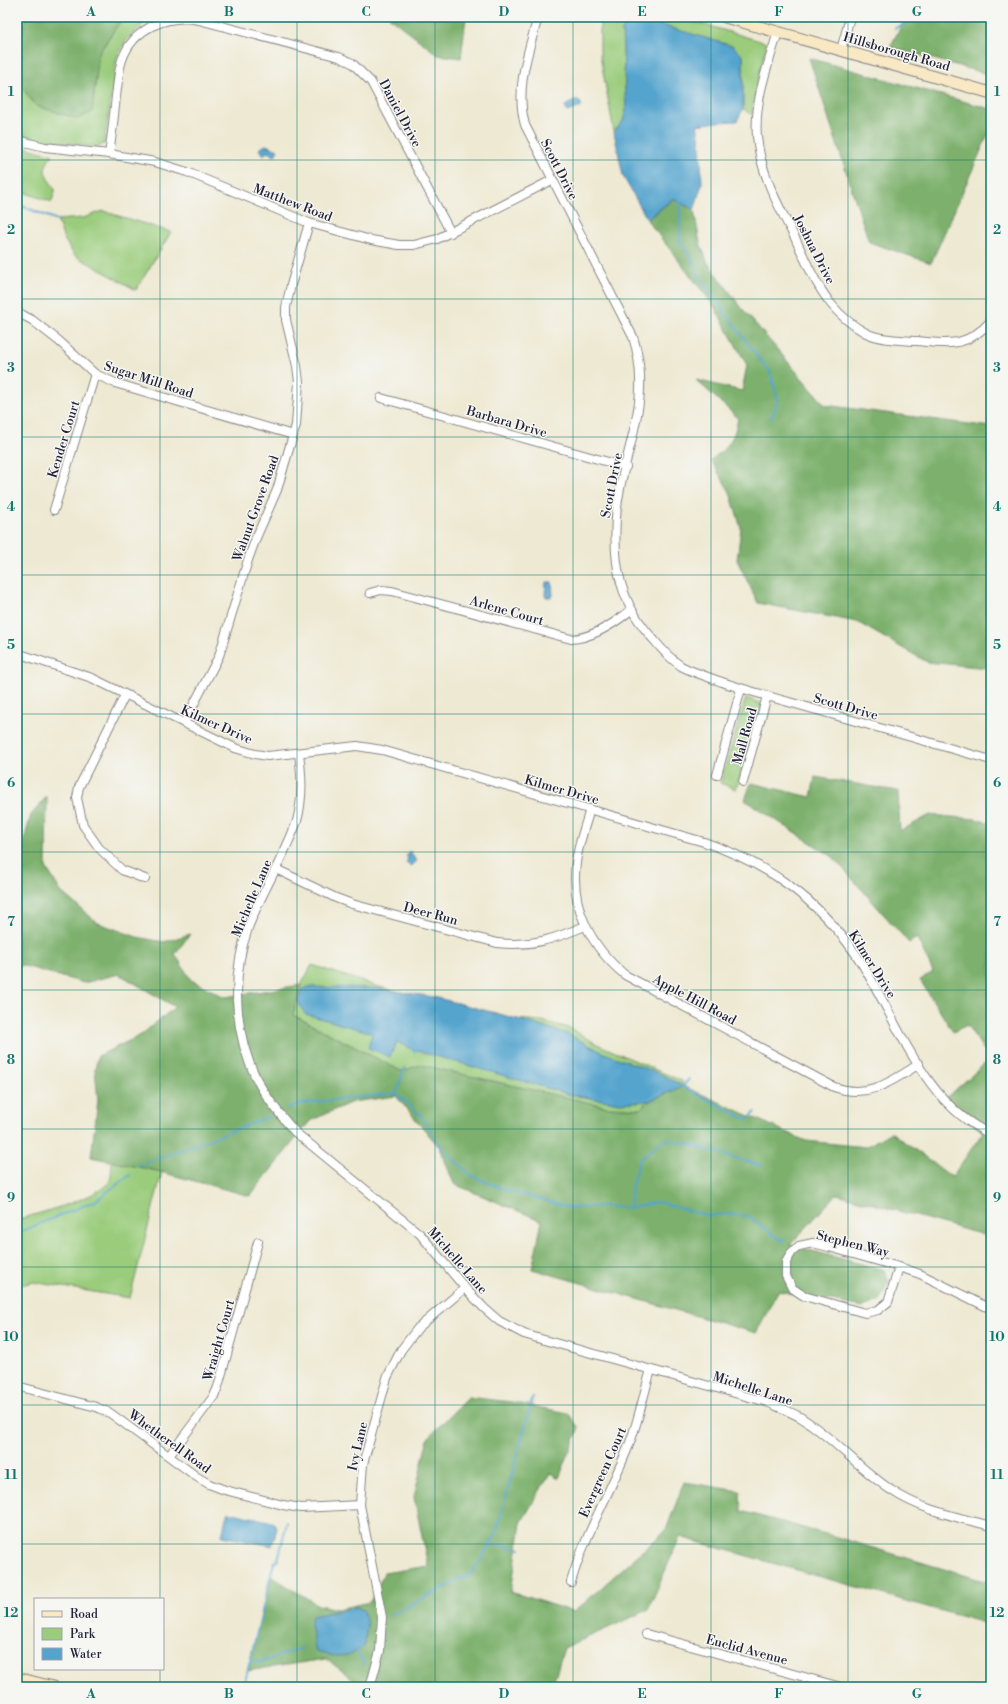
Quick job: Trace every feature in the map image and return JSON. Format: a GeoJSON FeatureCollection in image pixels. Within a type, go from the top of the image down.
{"type":"FeatureCollection","features":[{"type":"Feature","properties":{"kind":"street","name":"Scott Drive"},"geometry":{"type":"LineString","coordinates":[[538,17],[522,77],[521,104],[528,134],[636,345],[640,374],[640,402],[638,419],[617,506],[614,540],[618,576],[631,610],[642,628],[662,650],[681,666],[697,673],[741,689],[991,760]]}},
{"type":"Feature","properties":{"kind":"street","name":"Hillsborough Road"},"geometry":{"type":"LineString","coordinates":[[725,17],[991,93]]}},
{"type":"Feature","properties":{"kind":"street"},"geometry":{"type":"LineString","coordinates":[[841,50],[850,17]]}},
{"type":"Feature","properties":{"kind":"street","name":"Daniel Drive"},"geometry":{"type":"LineString","coordinates":[[109,154],[119,71],[126,51],[139,34],[157,23],[178,18],[199,20],[326,52],[339,57],[358,68],[371,82],[451,233]]}},
{"type":"Feature","properties":{"kind":"street","name":"Joshua Drive"},"geometry":{"type":"LineString","coordinates":[[778,32],[758,109],[757,134],[760,156],[778,204],[807,263],[832,304],[843,316],[866,333],[879,337],[914,341],[952,344],[968,340],[981,332],[991,321]]}},
{"type":"Feature","properties":{"kind":"street","name":"Matthew Road"},"geometry":{"type":"LineString","coordinates":[[17,140],[45,147],[109,154],[155,162],[187,172],[308,223],[371,240],[399,245],[426,242],[451,233],[552,180]]}},
{"type":"Feature","properties":{"kind":"street","name":"Walnut Grove Road"},"geometry":{"type":"LineString","coordinates":[[184,723],[219,656],[248,560],[277,490],[293,435],[298,409],[299,382],[297,366],[286,320],[286,307],[308,223]]}},
{"type":"Feature","properties":{"kind":"street","name":"Sugar Mill Road"},"geometry":{"type":"LineString","coordinates":[[17,312],[37,324],[95,374],[115,383],[293,435]]}},
{"type":"Feature","properties":{"kind":"street","name":"Kender Court"},"geometry":{"type":"LineString","coordinates":[[54,510],[95,374]]}},
{"type":"Feature","properties":{"kind":"street","name":"Barbara Drive"},"geometry":{"type":"LineString","coordinates":[[381,398],[626,467]]}},
{"type":"Feature","properties":{"kind":"street","name":"Arlene Court"},"geometry":{"type":"LineString","coordinates":[[370,593],[381,590],[392,591],[571,639],[578,639],[599,631],[631,610]]}},
{"type":"Feature","properties":{"kind":"street","name":"Kilmer Drive"},"geometry":{"type":"LineString","coordinates":[[17,653],[79,673],[235,748],[255,754],[273,756],[345,746],[368,747],[590,809],[722,848],[762,867],[792,887],[831,923],[856,954],[919,1064],[936,1090],[948,1104],[968,1121],[991,1134]]}},
{"type":"Feature","properties":{"kind":"street","name":"Mall Road"},"geometry":{"type":"LineString","coordinates":[[717,775],[741,689]]}},
{"type":"Feature","properties":{"kind":"street"},"geometry":{"type":"LineString","coordinates":[[126,695],[79,787],[77,798],[83,825],[99,848],[122,870],[145,879]]}},
{"type":"Feature","properties":{"kind":"street","name":"Mall Road"},"geometry":{"type":"LineString","coordinates":[[743,782],[767,696]]}},
{"type":"Feature","properties":{"kind":"street","name":"Michelle Lane"},"geometry":{"type":"LineString","coordinates":[[298,753],[302,785],[300,809],[294,829],[248,928],[240,957],[237,980],[239,1021],[251,1068],[257,1080],[280,1114],[295,1132],[420,1234],[465,1288],[499,1321],[524,1334],[767,1402],[786,1410],[811,1425],[880,1482],[905,1499],[940,1512],[991,1526]]}},
{"type":"Feature","properties":{"kind":"street","name":"Apple Hill Road"},"geometry":{"type":"LineString","coordinates":[[590,809],[577,855],[575,873],[576,895],[585,926],[607,959],[625,975],[834,1087],[851,1092],[874,1090],[887,1084],[919,1064]]}},
{"type":"Feature","properties":{"kind":"street","name":"Deer Run"},"geometry":{"type":"LineString","coordinates":[[276,869],[336,898],[352,904],[497,943],[537,943],[553,939],[585,926]]}},
{"type":"Feature","properties":{"kind":"street","name":"Wraight Court"},"geometry":{"type":"LineString","coordinates":[[169,1456],[214,1396],[218,1387],[258,1242]]}},
{"type":"Feature","properties":{"kind":"street","name":"Stephen Way"},"geometry":{"type":"LineString","coordinates":[[899,1267],[888,1302],[878,1310],[865,1313],[804,1296],[792,1288],[786,1276],[786,1262],[792,1252],[799,1246],[813,1244],[899,1267],[920,1274],[991,1309]]}},
{"type":"Feature","properties":{"kind":"street","name":"Ivy Lane"},"geometry":{"type":"LineString","coordinates":[[370,1687],[380,1651],[382,1617],[360,1505],[363,1464],[387,1378],[401,1350],[418,1328],[465,1288]]}},
{"type":"Feature","properties":{"kind":"street","name":"Evergreen Court"},"geometry":{"type":"LineString","coordinates":[[571,1582],[587,1537],[628,1449],[651,1370]]}},
{"type":"Feature","properties":{"kind":"street","name":"Whetherell Road"},"geometry":{"type":"LineString","coordinates":[[17,1386],[96,1407],[110,1413],[197,1477],[209,1484],[283,1505],[301,1508],[360,1505]]}},
{"type":"Feature","properties":{"kind":"street","name":"Euclid Avenue"},"geometry":{"type":"LineString","coordinates":[[646,1634],[841,1687]]}},
{"type":"Feature","properties":{"kind":"street"},"geometry":{"type":"LineString","coordinates":[[17,1678],[50,1687]]}},
{"type":"Feature","properties":{"kind":"green space"},"geometry":{"type":"Polygon","coordinates":[[[17,17],[27,17],[20,41],[92,112],[99,53],[123,17],[146,17],[147,21],[128,38],[117,57],[104,144],[98,147],[37,139],[17,133],[17,17]]]}},
{"type":"Feature","properties":{"kind":"green space"},"geometry":{"type":"Polygon","coordinates":[[[27,17],[123,17],[99,53],[92,112],[78,119],[36,106],[19,84],[20,41],[27,17]]]}},
{"type":"Feature","properties":{"kind":"green space"},"geometry":{"type":"Polygon","coordinates":[[[389,17],[466,17],[461,58],[438,55],[389,17]]]}},
{"type":"Feature","properties":{"kind":"green space"},"geometry":{"type":"Polygon","coordinates":[[[600,17],[679,17],[767,43],[755,91],[752,115],[743,109],[743,56],[622,30],[626,110],[623,121],[614,132],[600,55],[600,17]]]}},
{"type":"Feature","properties":{"kind":"green space"},"geometry":{"type":"Polygon","coordinates":[[[906,17],[991,17],[991,75],[890,47],[906,17]]]}},
{"type":"Feature","properties":{"kind":"green space"},"geometry":{"type":"Polygon","coordinates":[[[809,58],[991,109],[991,128],[931,263],[869,242],[809,58]]]}},
{"type":"Feature","properties":{"kind":"green space"},"geometry":{"type":"Polygon","coordinates":[[[17,145],[53,155],[45,169],[49,180],[55,189],[52,202],[17,190],[17,145]]]}},
{"type":"Feature","properties":{"kind":"green space"},"geometry":{"type":"Polygon","coordinates":[[[673,199],[694,210],[700,243],[708,263],[741,307],[825,405],[991,427],[991,662],[988,668],[927,662],[857,622],[758,603],[737,560],[741,528],[730,492],[711,460],[730,442],[735,432],[738,418],[696,380],[742,391],[747,365],[714,306],[647,220],[673,199]]]}},
{"type":"Feature","properties":{"kind":"green space"},"geometry":{"type":"Polygon","coordinates":[[[103,211],[171,232],[136,290],[74,255],[64,239],[57,220],[83,218],[103,211]]]}},
{"type":"Feature","properties":{"kind":"green space"},"geometry":{"type":"Polygon","coordinates":[[[746,698],[762,704],[736,789],[720,783],[746,698]]]}},
{"type":"Feature","properties":{"kind":"green space"},"geometry":{"type":"Polygon","coordinates":[[[815,777],[898,791],[900,831],[930,815],[976,819],[991,823],[991,1237],[837,1194],[790,1245],[884,1270],[889,1282],[879,1301],[863,1307],[778,1291],[756,1333],[532,1269],[542,1221],[454,1184],[440,1148],[396,1096],[352,1102],[310,1121],[250,1196],[157,1171],[91,1157],[98,1100],[95,1070],[98,1056],[141,1035],[175,1007],[119,974],[84,983],[21,965],[17,967],[17,864],[31,815],[47,796],[46,867],[61,892],[98,923],[137,937],[164,942],[190,934],[175,954],[191,980],[225,997],[301,985],[293,1015],[401,1071],[421,1065],[608,1107],[640,1109],[649,1101],[683,1086],[806,1141],[866,1147],[891,1132],[952,1177],[983,1132],[943,1101],[990,1059],[967,1025],[953,1032],[920,980],[933,972],[917,938],[909,943],[833,857],[745,800],[751,783],[811,797],[815,777]]]}},
{"type":"Feature","properties":{"kind":"green space"},"geometry":{"type":"Polygon","coordinates":[[[312,965],[376,986],[502,1018],[542,1021],[570,1028],[597,1044],[682,1081],[683,1086],[649,1101],[640,1109],[608,1107],[421,1065],[401,1071],[293,1015],[301,985],[312,965]]]}},
{"type":"Feature","properties":{"kind":"green space"},"geometry":{"type":"Polygon","coordinates":[[[112,1161],[162,1172],[130,1298],[33,1282],[17,1286],[17,1220],[83,1199],[95,1193],[105,1186],[110,1180],[112,1161]]]}},
{"type":"Feature","properties":{"kind":"green space"},"geometry":{"type":"Polygon","coordinates":[[[468,1397],[511,1402],[568,1413],[579,1428],[559,1478],[550,1473],[521,1523],[511,1592],[574,1612],[666,1530],[684,1482],[740,1491],[741,1511],[833,1536],[991,1583],[991,1625],[680,1537],[648,1610],[564,1648],[552,1687],[355,1687],[356,1681],[326,1659],[247,1671],[271,1576],[318,1605],[337,1609],[370,1602],[384,1573],[428,1566],[414,1497],[428,1438],[468,1397]]]}},
{"type":"Feature","properties":{"kind":"water"},"geometry":{"type":"Polygon","coordinates":[[[630,18],[648,21],[733,46],[743,56],[743,109],[737,121],[697,125],[700,141],[702,184],[694,210],[673,199],[647,219],[623,176],[614,132],[623,121],[626,110],[622,30],[630,18]]]}},
{"type":"Feature","properties":{"kind":"water"},"geometry":{"type":"Polygon","coordinates":[[[577,99],[581,103],[581,107],[567,112],[565,106],[577,99]]]}},
{"type":"Feature","properties":{"kind":"water"},"geometry":{"type":"Polygon","coordinates":[[[266,145],[278,150],[275,156],[267,152],[264,155],[259,149],[266,145]]]}},
{"type":"Feature","properties":{"kind":"water"},"geometry":{"type":"Polygon","coordinates":[[[546,582],[552,582],[553,596],[551,597],[546,597],[545,595],[546,582]]]}},
{"type":"Feature","properties":{"kind":"water"},"geometry":{"type":"Polygon","coordinates":[[[410,851],[417,861],[412,866],[406,862],[408,859],[406,855],[410,851]]]}},
{"type":"Feature","properties":{"kind":"water"},"geometry":{"type":"Polygon","coordinates":[[[308,987],[375,988],[434,997],[503,1015],[568,1034],[604,1053],[661,1074],[683,1086],[649,1101],[620,1103],[571,1095],[411,1049],[397,1042],[390,1057],[368,1048],[372,1033],[305,1014],[298,1002],[302,989],[308,987]]]}},
{"type":"Feature","properties":{"kind":"water"},"geometry":{"type":"Polygon","coordinates":[[[229,1512],[273,1522],[277,1528],[272,1546],[222,1536],[226,1517],[229,1512]]]}},
{"type":"Feature","properties":{"kind":"water"},"geometry":{"type":"Polygon","coordinates":[[[357,1607],[363,1610],[367,1624],[365,1645],[354,1653],[342,1656],[316,1652],[310,1624],[312,1616],[357,1607]]]}},
{"type":"Feature","properties":{"kind":"waterway"},"geometry":{"type":"LineString","coordinates":[[895,28],[922,17]]}},
{"type":"Feature","properties":{"kind":"waterway"},"geometry":{"type":"LineString","coordinates":[[680,201],[680,241],[692,259],[702,281],[760,360],[770,371],[778,400],[771,419]]}},
{"type":"Feature","properties":{"kind":"waterway"},"geometry":{"type":"LineString","coordinates":[[17,204],[57,220]]}},
{"type":"Feature","properties":{"kind":"waterway"},"geometry":{"type":"LineString","coordinates":[[414,1053],[417,1048]]}},
{"type":"Feature","properties":{"kind":"waterway"},"geometry":{"type":"LineString","coordinates":[[396,1093],[405,1067]]}},
{"type":"Feature","properties":{"kind":"waterway"},"geometry":{"type":"LineString","coordinates":[[683,1086],[689,1079]]}},
{"type":"Feature","properties":{"kind":"waterway"},"geometry":{"type":"LineString","coordinates":[[682,1086],[743,1118],[748,1119],[755,1112]]}},
{"type":"Feature","properties":{"kind":"waterway"},"geometry":{"type":"LineString","coordinates":[[288,1109],[300,1104],[396,1093],[421,1116],[444,1151],[472,1176],[506,1190],[570,1208],[602,1206],[630,1208],[658,1202],[708,1216],[724,1214],[749,1216],[777,1238],[785,1241]]}},
{"type":"Feature","properties":{"kind":"waterway"},"geometry":{"type":"LineString","coordinates":[[138,1166],[269,1117]]}},
{"type":"Feature","properties":{"kind":"waterway"},"geometry":{"type":"LineString","coordinates":[[630,1208],[632,1184],[640,1159],[665,1139],[689,1144],[762,1166]]}},
{"type":"Feature","properties":{"kind":"waterway"},"geometry":{"type":"LineString","coordinates":[[17,1233],[95,1201],[130,1175]]}},
{"type":"Feature","properties":{"kind":"waterway"},"geometry":{"type":"LineString","coordinates":[[391,1615],[471,1574],[482,1558],[496,1533],[533,1397]]}},
{"type":"Feature","properties":{"kind":"waterway"},"geometry":{"type":"LineString","coordinates":[[250,1661],[274,1562],[278,1560],[287,1522]]}},
{"type":"Feature","properties":{"kind":"waterway"},"geometry":{"type":"LineString","coordinates":[[489,1546],[500,1545],[520,1549]]}},
{"type":"Feature","properties":{"kind":"waterway"},"geometry":{"type":"LineString","coordinates":[[244,1687],[250,1661],[262,1662],[302,1648]]}},
{"type":"Feature","properties":{"kind":"waterway"},"geometry":{"type":"LineString","coordinates":[[357,1651],[364,1664]]}}]}
